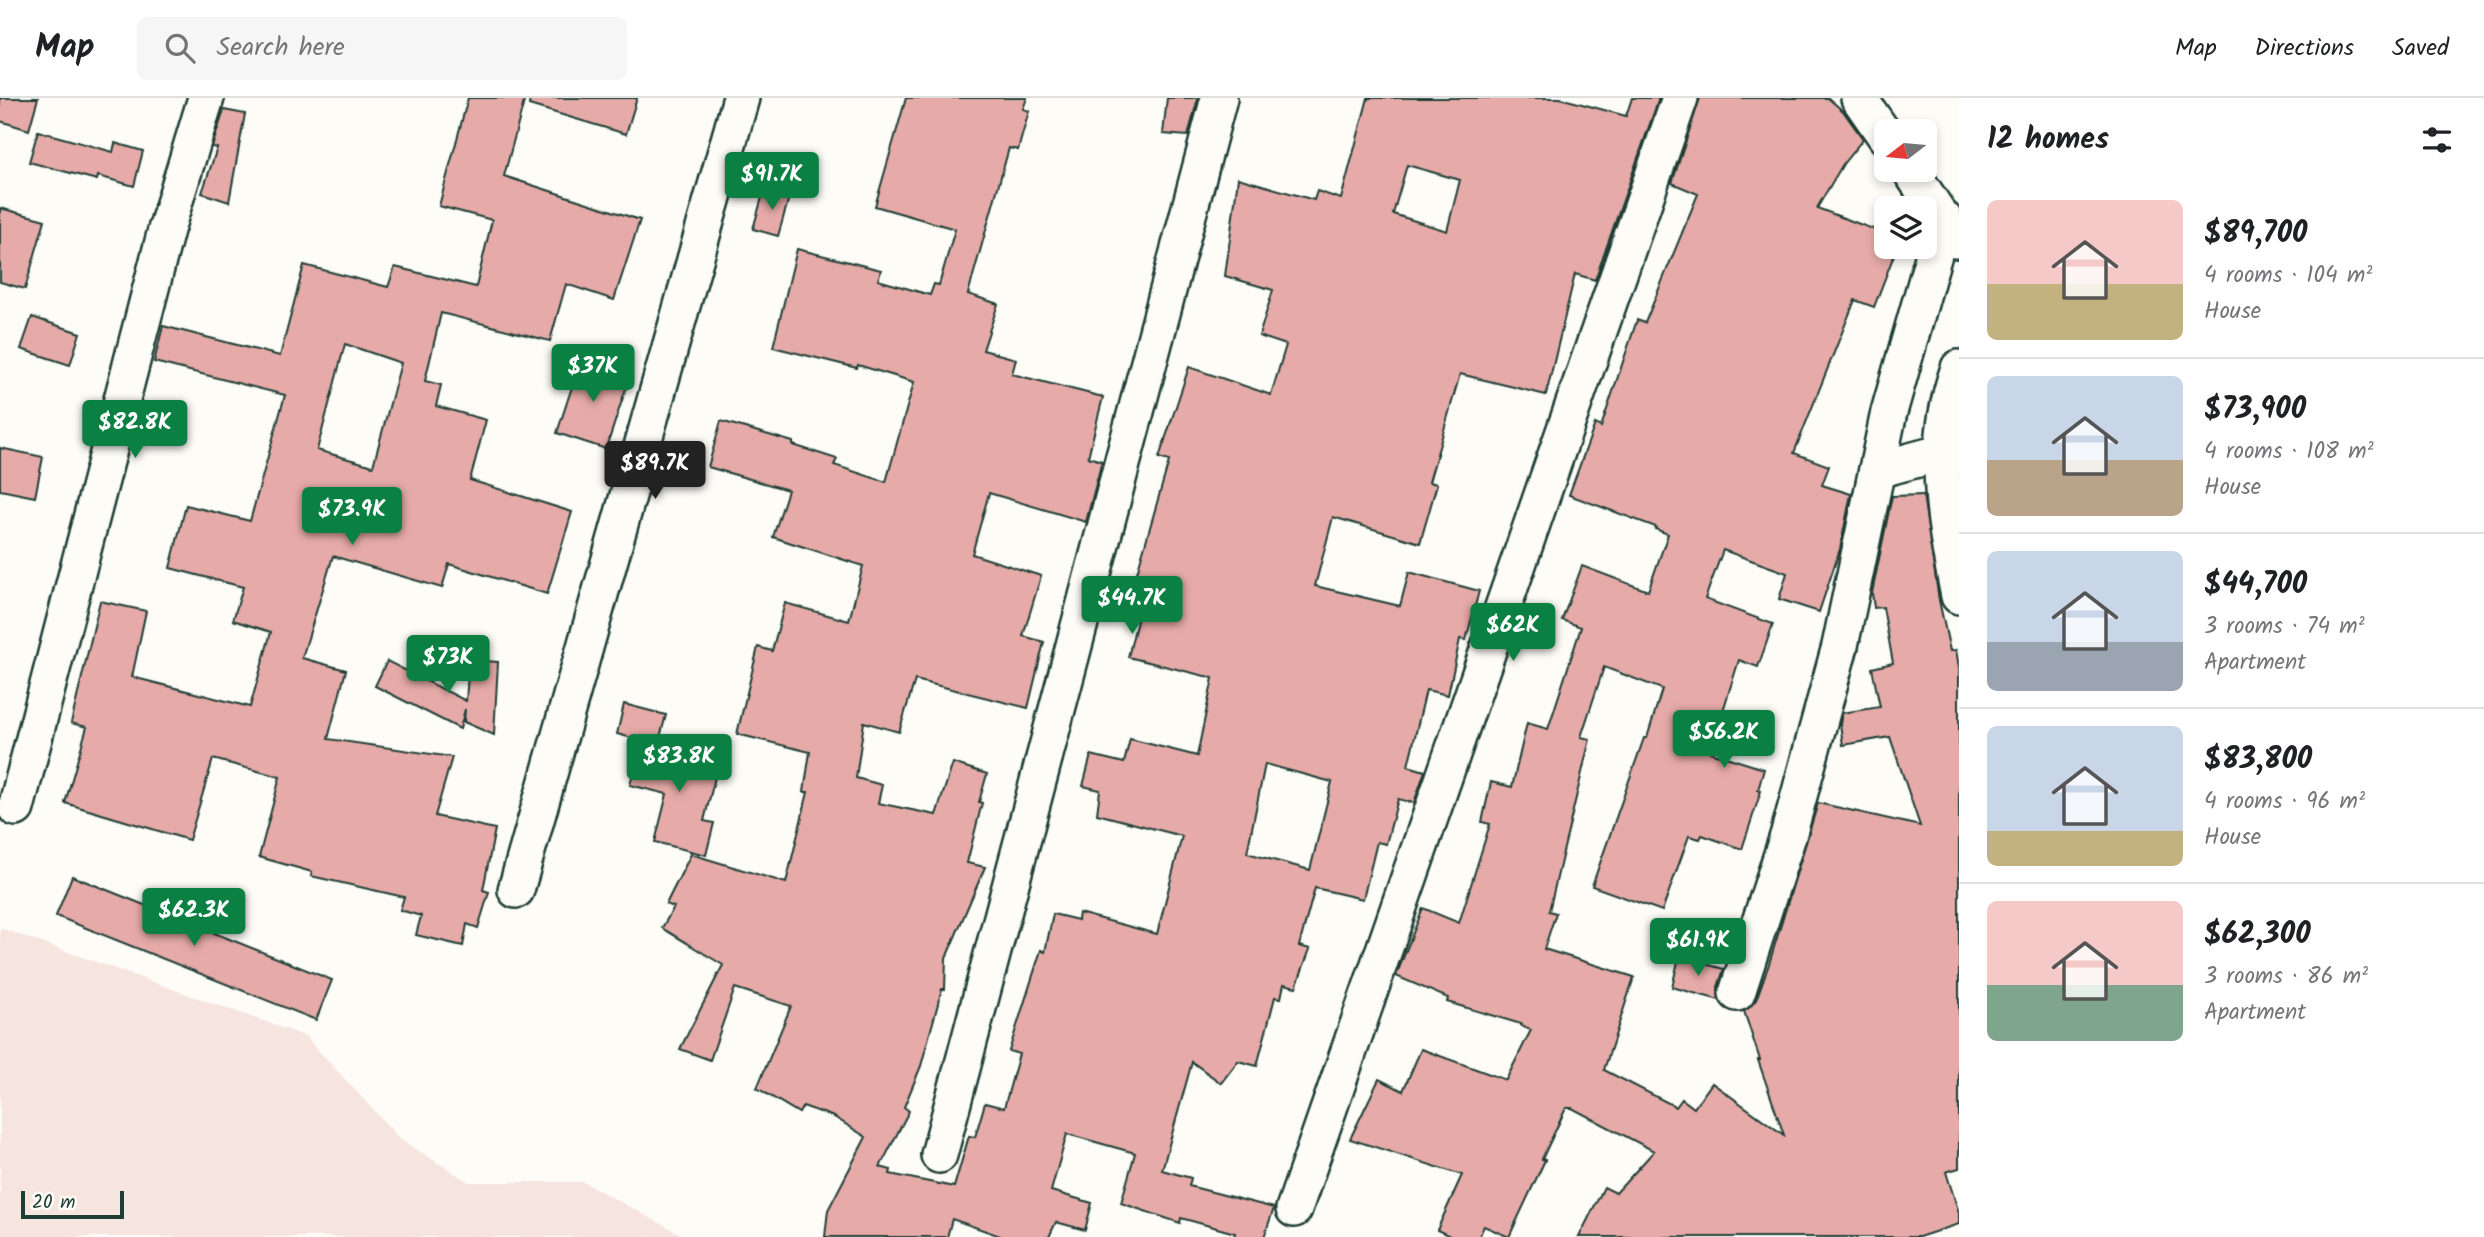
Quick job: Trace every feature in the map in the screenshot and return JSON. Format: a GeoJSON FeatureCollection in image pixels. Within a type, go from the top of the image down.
{"type":"FeatureCollection","features":[{"type":"Feature","properties":{"kind":"street"},"geometry":{"type":"LineString","coordinates":[[16,808],[166,230],[206,98]]}},
{"type":"Feature","properties":{"kind":"street"},"geometry":{"type":"LineString","coordinates":[[516,890],[741,98]]}},
{"type":"Feature","properties":{"kind":"street"},"geometry":{"type":"LineString","coordinates":[[939,1156],[1219,98]]}},
{"type":"Feature","properties":{"kind":"street"},"geometry":{"type":"LineString","coordinates":[[1293,1209],[1680,98]]}},
{"type":"Feature","properties":{"kind":"street"},"geometry":{"type":"LineString","coordinates":[[1859,98],[1874,120]]}},
{"type":"Feature","properties":{"kind":"street"},"geometry":{"type":"LineString","coordinates":[[1737,993],[1788,836],[1840,646],[1889,412],[1952,232],[1918,182]]}},
{"type":"Feature","properties":{"kind":"street"},"geometry":{"type":"LineString","coordinates":[[1959,368],[1948,400],[1940,453],[1944,522],[1959,596]]}},
{"type":"Feature","properties":{"kind":"street"},"geometry":{"type":"LineString","coordinates":[[1877,470],[1940,453]]}},
{"type":"Feature","properties":{"kind":"shaded area"},"geometry":{"type":"Polygon","coordinates":[[[0,928],[305,1036],[401,1140],[469,1182],[583,1182],[686,1237],[0,1237],[0,928]]]}},
{"type":"Feature","properties":{"kind":"building"},"geometry":{"type":"Polygon","coordinates":[[[0,98],[38,98],[29,130],[0,121],[0,98]]]}},
{"type":"Feature","properties":{"kind":"building"},"geometry":{"type":"Polygon","coordinates":[[[468,98],[525,98],[504,176],[640,220],[614,300],[566,284],[550,341],[441,313],[425,381],[441,385],[436,406],[486,420],[470,480],[572,512],[547,594],[449,564],[442,588],[333,556],[302,658],[346,670],[328,739],[452,757],[435,816],[495,829],[483,890],[489,892],[478,928],[467,924],[463,946],[416,935],[421,916],[400,910],[404,897],[311,876],[312,872],[259,857],[280,777],[213,759],[189,840],[65,803],[87,727],[71,723],[100,601],[146,611],[132,677],[250,707],[271,632],[233,620],[243,587],[170,568],[186,505],[250,521],[285,395],[154,362],[163,326],[280,356],[304,265],[388,287],[395,267],[476,287],[492,220],[439,206],[468,98]],[[345,344],[317,450],[373,466],[401,363],[345,344]]]}},
{"type":"Feature","properties":{"kind":"building"},"geometry":{"type":"Polygon","coordinates":[[[530,98],[637,98],[626,134],[529,105],[530,98]]]}},
{"type":"Feature","properties":{"kind":"building"},"geometry":{"type":"Polygon","coordinates":[[[906,98],[1027,98],[1023,109],[1029,111],[1018,150],[1009,148],[968,294],[998,304],[983,350],[1016,359],[1012,374],[1103,397],[1088,457],[1102,461],[1086,522],[989,493],[972,554],[1041,576],[1023,636],[1044,642],[1028,708],[915,680],[899,732],[864,722],[856,778],[882,785],[878,803],[936,815],[953,763],[987,774],[967,863],[985,867],[946,958],[945,989],[942,989],[921,1066],[904,1107],[909,1111],[880,1167],[891,1170],[890,1174],[954,1187],[969,1136],[975,1137],[985,1103],[1004,1108],[1019,1054],[1009,1051],[1041,950],[1045,952],[1053,914],[1078,920],[1079,913],[1157,934],[1182,836],[1097,814],[1100,790],[1083,786],[1091,755],[1124,763],[1130,739],[1197,756],[1213,678],[1128,657],[1142,600],[1130,597],[1169,461],[1159,458],[1189,367],[1271,395],[1286,345],[1259,336],[1273,290],[1225,276],[1238,178],[1314,200],[1317,191],[1341,199],[1368,98],[1560,98],[1626,116],[1632,98],[1659,98],[1595,280],[1575,274],[1546,395],[1460,374],[1429,482],[1437,484],[1420,543],[1333,517],[1315,586],[1400,606],[1409,572],[1479,591],[1466,640],[1460,639],[1448,695],[1426,690],[1408,766],[1425,771],[1414,803],[1398,799],[1386,844],[1377,842],[1363,899],[1315,888],[1299,946],[1310,949],[1296,987],[1284,984],[1281,998],[1275,997],[1257,1066],[1238,1061],[1221,1083],[1192,1062],[1162,1170],[1191,1178],[1189,1186],[1274,1208],[1264,1237],[1234,1237],[1235,1233],[1181,1218],[1180,1223],[1121,1203],[1135,1153],[1067,1134],[1051,1191],[1092,1203],[1085,1230],[1056,1222],[1049,1237],[1003,1237],[952,1219],[947,1237],[825,1237],[828,1210],[866,1137],[834,1117],[803,1106],[799,1113],[757,1088],[791,1006],[735,988],[710,1060],[680,1049],[723,965],[662,928],[674,907],[666,904],[691,854],[786,883],[808,792],[804,792],[810,752],[737,734],[758,647],[772,651],[785,603],[849,621],[863,566],[773,537],[788,490],[708,467],[721,421],[793,442],[793,445],[837,459],[834,465],[886,482],[914,382],[858,365],[857,368],[773,347],[797,249],[881,270],[878,280],[930,295],[934,284],[939,285],[955,229],[875,206],[906,98]],[[1407,165],[1393,214],[1447,231],[1460,180],[1407,165]],[[1265,764],[1247,853],[1310,870],[1332,782],[1265,764]]]}},
{"type":"Feature","properties":{"kind":"building"},"geometry":{"type":"Polygon","coordinates":[[[1167,98],[1198,98],[1188,136],[1163,134],[1167,98]]]}},
{"type":"Feature","properties":{"kind":"building"},"geometry":{"type":"Polygon","coordinates":[[[1700,98],[1828,98],[1843,111],[1863,139],[1843,164],[1817,208],[1874,229],[1874,259],[1892,259],[1874,307],[1855,300],[1794,453],[1829,466],[1822,485],[1851,494],[1840,549],[1819,612],[1779,599],[1787,573],[1723,550],[1705,599],[1773,624],[1758,667],[1739,660],[1710,752],[1764,769],[1758,790],[1761,791],[1742,849],[1702,835],[1700,839],[1689,836],[1662,911],[1592,886],[1644,738],[1647,738],[1662,689],[1604,667],[1581,737],[1590,739],[1549,911],[1556,913],[1544,949],[1634,977],[1604,1070],[1676,1107],[1682,1099],[1694,1108],[1712,1083],[1784,1135],[1744,1011],[1756,1000],[1769,964],[1818,803],[1920,826],[1890,737],[1843,745],[1840,724],[1842,713],[1880,707],[1872,668],[1893,663],[1883,607],[1874,608],[1872,593],[1892,496],[1923,495],[1939,600],[1950,651],[1956,650],[1959,667],[1959,1168],[1946,1172],[1959,1213],[1959,1224],[1919,1237],[1579,1237],[1604,1187],[1616,1193],[1654,1151],[1572,1108],[1566,1108],[1509,1237],[1484,1226],[1479,1237],[1452,1237],[1437,1230],[1462,1175],[1350,1139],[1379,1079],[1403,1091],[1421,1049],[1506,1080],[1531,1030],[1521,1024],[1447,1002],[1448,998],[1396,976],[1423,908],[1459,923],[1490,824],[1482,822],[1491,782],[1512,787],[1527,723],[1548,729],[1581,627],[1562,620],[1582,566],[1648,591],[1668,534],[1655,529],[1656,527],[1569,495],[1595,424],[1601,427],[1637,320],[1645,323],[1698,194],[1672,183],[1700,98]]]}},
{"type":"Feature","properties":{"kind":"building"},"geometry":{"type":"Polygon","coordinates":[[[224,110],[245,114],[229,202],[202,193],[217,148],[212,147],[224,110]]]}},
{"type":"Feature","properties":{"kind":"building"},"geometry":{"type":"Polygon","coordinates":[[[38,131],[113,152],[115,143],[143,151],[134,186],[98,176],[97,180],[29,162],[38,131]]]}},
{"type":"Feature","properties":{"kind":"building"},"geometry":{"type":"Polygon","coordinates":[[[765,187],[790,194],[778,236],[753,229],[765,187]]]}},
{"type":"Feature","properties":{"kind":"building"},"geometry":{"type":"Polygon","coordinates":[[[0,208],[45,220],[25,289],[0,282],[0,208]]]}},
{"type":"Feature","properties":{"kind":"building"},"geometry":{"type":"Polygon","coordinates":[[[32,317],[80,333],[70,365],[21,349],[32,317]]]}},
{"type":"Feature","properties":{"kind":"building"},"geometry":{"type":"Polygon","coordinates":[[[581,359],[630,376],[606,449],[557,433],[581,359]]]}},
{"type":"Feature","properties":{"kind":"building"},"geometry":{"type":"Polygon","coordinates":[[[0,448],[43,457],[35,497],[0,490],[0,448]]]}},
{"type":"Feature","properties":{"kind":"building"},"geometry":{"type":"Polygon","coordinates":[[[469,660],[498,662],[494,735],[464,722],[465,709],[460,729],[375,686],[387,661],[466,701],[469,660]]]}},
{"type":"Feature","properties":{"kind":"building"},"geometry":{"type":"Polygon","coordinates":[[[624,704],[666,715],[658,745],[617,734],[624,704]]]}},
{"type":"Feature","properties":{"kind":"building"},"geometry":{"type":"Polygon","coordinates":[[[641,742],[719,761],[704,821],[714,823],[706,855],[655,842],[667,794],[630,785],[641,742]]]}},
{"type":"Feature","properties":{"kind":"building"},"geometry":{"type":"Polygon","coordinates":[[[72,876],[332,980],[316,1020],[56,916],[72,876]]]}},
{"type":"Feature","properties":{"kind":"building"},"geometry":{"type":"Polygon","coordinates":[[[1679,957],[1724,969],[1718,987],[1719,1000],[1672,987],[1679,957]]]}}]}
